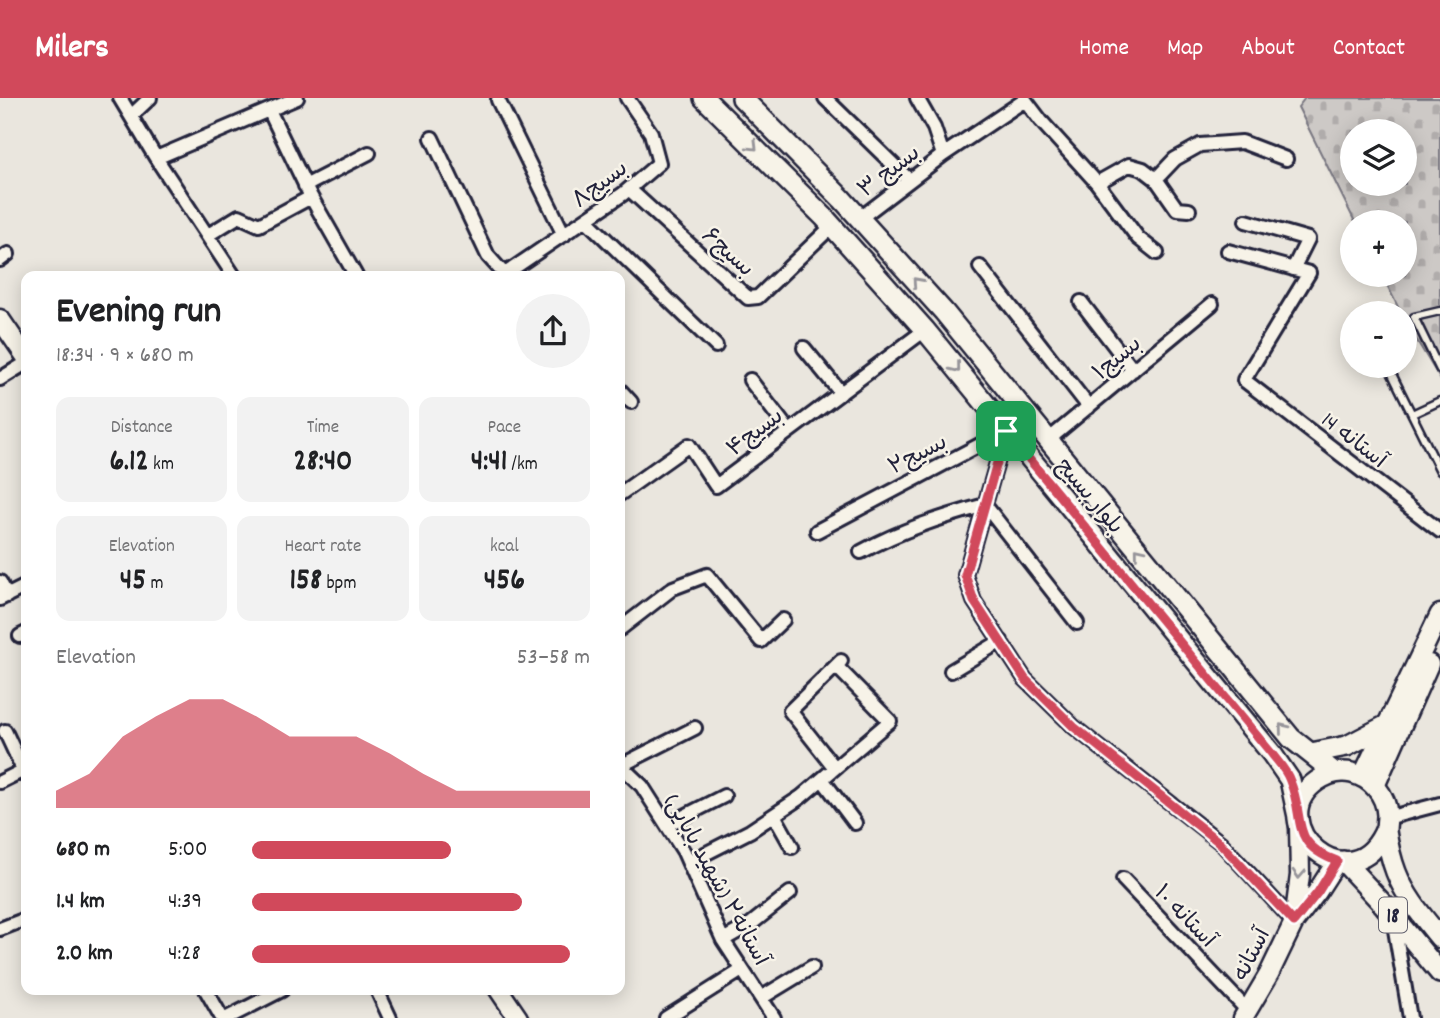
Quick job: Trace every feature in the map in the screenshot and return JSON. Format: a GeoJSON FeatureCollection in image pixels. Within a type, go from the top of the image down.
{"type":"FeatureCollection","features":[{"type":"Feature","properties":{"kind":"main road","name":"بلوار بسیج"},"geometry":{"type":"LineString","coordinates":[[704,98],[832,226],[925,330],[1272,754],[1290,780],[1299,822]]}},
{"type":"Feature","properties":{"kind":"main road","name":"بلوار بسیج"},"geometry":{"type":"LineString","coordinates":[[742,98],[944,312],[1291,738],[1335,773]]}},
{"type":"Feature","properties":{"kind":"main road"},"geometry":{"type":"LineString","coordinates":[[0,319],[21,350]]}},
{"type":"Feature","properties":{"kind":"main road"},"geometry":{"type":"LineString","coordinates":[[1369,781],[1387,725],[1440,614]]}},
{"type":"Feature","properties":{"kind":"main road"},"geometry":{"type":"LineString","coordinates":[[1369,781],[1434,665],[1440,642]]}},
{"type":"Feature","properties":{"kind":"main road"},"geometry":{"type":"LineString","coordinates":[[1311,753],[1347,746],[1387,725]]}},
{"type":"Feature","properties":{"kind":"main road"},"geometry":{"type":"LineString","coordinates":[[1299,822],[1300,805],[1313,784],[1335,773],[1349,772],[1369,781]]}},
{"type":"Feature","properties":{"kind":"main road","name":"18"},"geometry":{"type":"LineString","coordinates":[[1369,781],[1382,795],[1394,869],[1403,889],[1440,938]]}},
{"type":"Feature","properties":{"kind":"main road","name":"18"},"geometry":{"type":"LineString","coordinates":[[1299,822],[1307,842],[1313,849],[1320,855],[1340,861],[1388,910],[1440,972]]}},
{"type":"Feature","properties":{"kind":"main road","name":"آستانه"},"geometry":{"type":"LineString","coordinates":[[1246,1014],[1294,922],[1300,875],[1299,822]]}},
{"type":"Feature","properties":{"kind":"main road"},"geometry":{"type":"LineString","coordinates":[[1294,922],[1340,861],[1354,860],[1374,848],[1387,823]]}},
{"type":"Feature","properties":{"kind":"main road"},"geometry":{"type":"LineString","coordinates":[[1388,910],[1381,890],[1385,884],[1393,883],[1403,889]]}},
{"type":"Feature","properties":{"kind":"main road"},"geometry":{"type":"LineString","coordinates":[[504,995],[518,1018]]}},
{"type":"Feature","properties":{"kind":"street"},"geometry":{"type":"LineString","coordinates":[[120,98],[231,271]]}},
{"type":"Feature","properties":{"kind":"street"},"geometry":{"type":"LineString","coordinates":[[131,116],[150,98]]}},
{"type":"Feature","properties":{"kind":"street"},"geometry":{"type":"LineString","coordinates":[[156,158],[298,98]]}},
{"type":"Feature","properties":{"kind":"street","name":"بسیج۸"},"geometry":{"type":"LineString","coordinates":[[512,271],[629,189],[659,163],[651,133],[627,98]]}},
{"type":"Feature","properties":{"kind":"street"},"geometry":{"type":"LineString","coordinates":[[825,98],[909,180]]}},
{"type":"Feature","properties":{"kind":"street"},"geometry":{"type":"LineString","coordinates":[[917,98],[934,128],[943,155]]}},
{"type":"Feature","properties":{"kind":"street"},"geometry":{"type":"LineString","coordinates":[[498,100],[564,236]]}},
{"type":"Feature","properties":{"kind":"street","name":"بسیج ۳"},"geometry":{"type":"LineString","coordinates":[[859,219],[943,155],[1025,100],[1097,183]]}},
{"type":"Feature","properties":{"kind":"street"},"geometry":{"type":"LineString","coordinates":[[269,110],[308,192],[353,271]]}},
{"type":"Feature","properties":{"kind":"street"},"geometry":{"type":"LineString","coordinates":[[432,138],[488,256],[500,271]]}},
{"type":"Feature","properties":{"kind":"street"},"geometry":{"type":"LineString","coordinates":[[1156,179],[1175,159],[1200,145],[1242,142],[1286,159]]}},
{"type":"Feature","properties":{"kind":"street"},"geometry":{"type":"LineString","coordinates":[[208,235],[239,216],[259,225],[369,153]]}},
{"type":"Feature","properties":{"kind":"street"},"geometry":{"type":"LineString","coordinates":[[1157,253],[1138,238],[1097,183],[1129,165],[1143,169],[1156,179],[1177,209],[1189,210]]}},
{"type":"Feature","properties":{"kind":"street","name":"بسیج۶"},"geometry":{"type":"LineString","coordinates":[[629,189],[748,298],[758,297],[832,226]]}},
{"type":"Feature","properties":{"kind":"street"},"geometry":{"type":"LineString","coordinates":[[586,220],[716,346]]}},
{"type":"Feature","properties":{"kind":"street"},"geometry":{"type":"LineString","coordinates":[[1228,251],[1293,269],[1308,239],[1246,221]]}},
{"type":"Feature","properties":{"kind":"street"},"geometry":{"type":"LineString","coordinates":[[980,267],[1089,407]]}},
{"type":"Feature","properties":{"kind":"street","name":"آستانه 14"},"geometry":{"type":"LineString","coordinates":[[1293,269],[1309,273],[1244,380],[1440,531]]}},
{"type":"Feature","properties":{"kind":"street"},"geometry":{"type":"LineString","coordinates":[[1081,302],[1133,370]]}},
{"type":"Feature","properties":{"kind":"street","name":"بسیج۱"},"geometry":{"type":"LineString","coordinates":[[1047,441],[1212,304]]}},
{"type":"Feature","properties":{"kind":"street","name":"بسیج۴"},"geometry":{"type":"LineString","coordinates":[[625,490],[689,445],[716,486],[925,330]]}},
{"type":"Feature","properties":{"kind":"street"},"geometry":{"type":"LineString","coordinates":[[804,348],[841,393]]}},
{"type":"Feature","properties":{"kind":"street"},"geometry":{"type":"LineString","coordinates":[[0,379],[21,366]]}},
{"type":"Feature","properties":{"kind":"street"},"geometry":{"type":"LineString","coordinates":[[750,380],[789,431]]}},
{"type":"Feature","properties":{"kind":"street"},"geometry":{"type":"LineString","coordinates":[[625,395],[631,402]]}},
{"type":"Feature","properties":{"kind":"street"},"geometry":{"type":"LineString","coordinates":[[1006,431],[965,575],[974,601],[1025,679],[1074,727],[1220,843],[1294,922]]}},
{"type":"Feature","properties":{"kind":"street","name":"بسیج۲"},"geometry":{"type":"LineString","coordinates":[[817,531],[1006,431]]}},
{"type":"Feature","properties":{"kind":"street"},"geometry":{"type":"LineString","coordinates":[[861,552],[887,537],[985,505]]}},
{"type":"Feature","properties":{"kind":"street"},"geometry":{"type":"LineString","coordinates":[[985,505],[1077,623]]}},
{"type":"Feature","properties":{"kind":"street"},"geometry":{"type":"LineString","coordinates":[[625,625],[673,588],[707,575],[761,641],[783,620]]}},
{"type":"Feature","properties":{"kind":"street"},"geometry":{"type":"LineString","coordinates":[[0,582],[4,597],[21,588]]}},
{"type":"Feature","properties":{"kind":"street"},"geometry":{"type":"LineString","coordinates":[[951,671],[1001,641]]}},
{"type":"Feature","properties":{"kind":"street"},"geometry":{"type":"LineString","coordinates":[[689,862],[750,831],[774,815],[822,779],[835,768],[890,721],[838,663],[790,711],[835,768]]}},
{"type":"Feature","properties":{"kind":"street"},"geometry":{"type":"LineString","coordinates":[[625,763],[695,728]]}},
{"type":"Feature","properties":{"kind":"street"},"geometry":{"type":"LineString","coordinates":[[5,731],[21,765]]}},
{"type":"Feature","properties":{"kind":"street","name":"آستانه۲ (شهید بابایی)"},"geometry":{"type":"LineString","coordinates":[[625,770],[642,786],[667,825],[689,862],[723,940],[774,1018]]}},
{"type":"Feature","properties":{"kind":"street"},"geometry":{"type":"LineString","coordinates":[[0,782],[21,774]]}},
{"type":"Feature","properties":{"kind":"street"},"geometry":{"type":"LineString","coordinates":[[822,779],[855,822]]}},
{"type":"Feature","properties":{"kind":"street"},"geometry":{"type":"LineString","coordinates":[[667,825],[724,796]]}},
{"type":"Feature","properties":{"kind":"street"},"geometry":{"type":"LineString","coordinates":[[1387,823],[1440,804]]}},
{"type":"Feature","properties":{"kind":"street"},"geometry":{"type":"LineString","coordinates":[[774,815],[792,847]]}},
{"type":"Feature","properties":{"kind":"street","name":"آستانه ۱۰"},"geometry":{"type":"LineString","coordinates":[[1123,879],[1246,1014]]}},
{"type":"Feature","properties":{"kind":"street"},"geometry":{"type":"LineString","coordinates":[[723,940],[751,924],[790,893]]}},
{"type":"Feature","properties":{"kind":"street"},"geometry":{"type":"LineString","coordinates":[[1388,910],[1409,1018]]}},
{"type":"Feature","properties":{"kind":"street"},"geometry":{"type":"LineString","coordinates":[[0,929],[21,921]]}},
{"type":"Feature","properties":{"kind":"street"},"geometry":{"type":"LineString","coordinates":[[761,998],[812,967]]}},
{"type":"Feature","properties":{"kind":"street"},"geometry":{"type":"LineString","coordinates":[[666,1018],[742,970]]}},
{"type":"Feature","properties":{"kind":"street"},"geometry":{"type":"LineString","coordinates":[[209,995],[224,1018],[272,995]]}},
{"type":"Feature","properties":{"kind":"street"},"geometry":{"type":"LineString","coordinates":[[379,995],[390,1018]]}},
{"type":"Feature","properties":{"kind":"lane"},"geometry":{"type":"LineString","coordinates":[[1440,311],[1414,317],[1440,370]]}},
{"type":"Feature","properties":{"kind":"lane"},"geometry":{"type":"LineString","coordinates":[[1394,378],[1440,471]]}},
{"type":"Feature","properties":{"kind":"lane"},"geometry":{"type":"LineString","coordinates":[[1412,414],[1440,401]]}},
{"type":"Feature","properties":{"kind":"green space"},"geometry":{"type":"Polygon","coordinates":[[[1305,98],[1440,98],[1440,379],[1417,341],[1417,301],[1395,301],[1388,287],[1417,287],[1417,210],[1349,210],[1342,196],[1417,196],[1417,119],[1340,119],[1340,192],[1298,107],[1305,98]]]}},
{"type":"Feature","properties":{"kind":"route"},"geometry":{"type":"LineString","coordinates":[[1006,431],[1272,754],[1290,780],[1299,826],[1307,842],[1320,855],[1337,861],[1318,892],[1294,922],[1220,843],[1074,727],[1025,679],[974,601],[965,575],[1006,431]]}}]}
